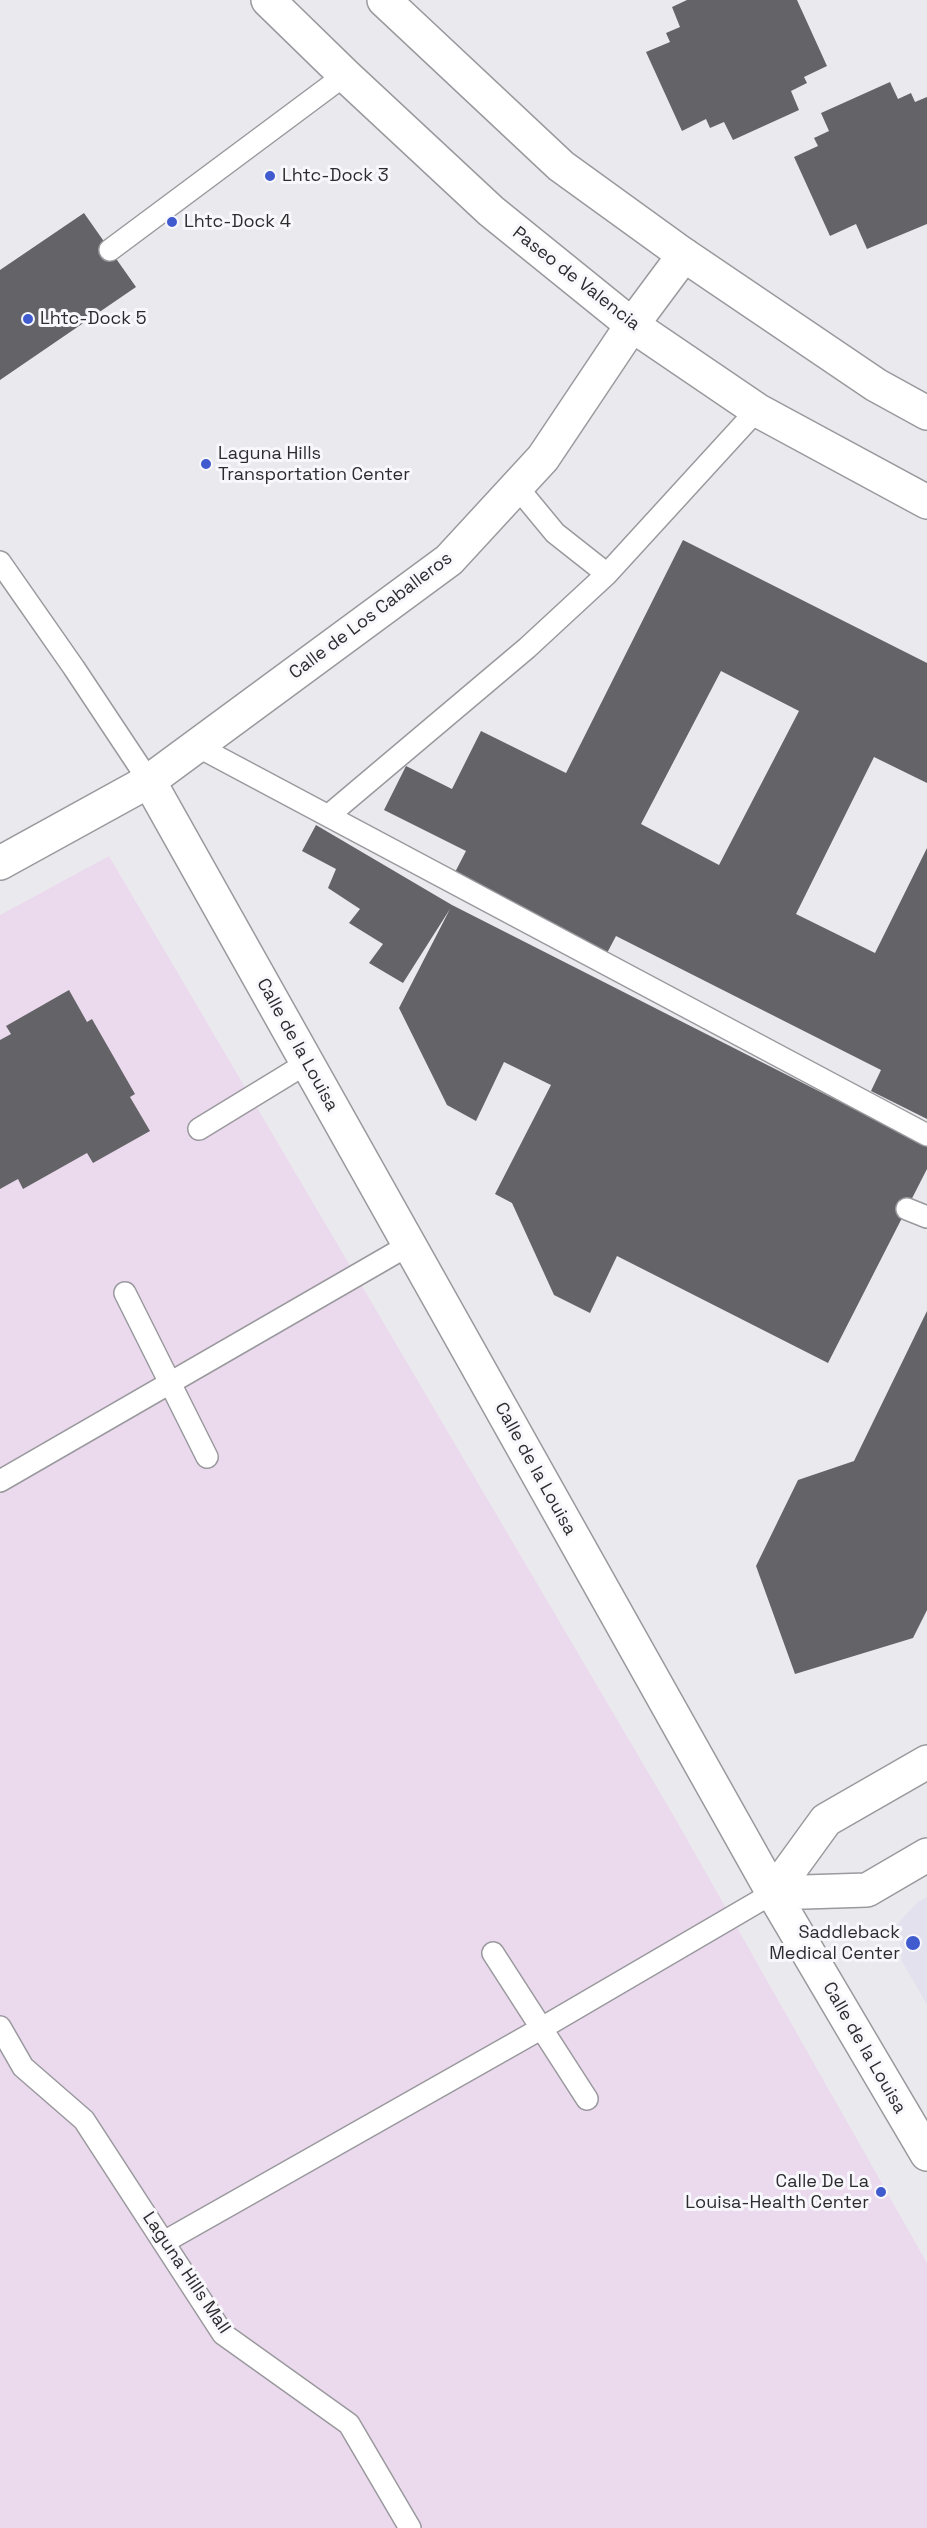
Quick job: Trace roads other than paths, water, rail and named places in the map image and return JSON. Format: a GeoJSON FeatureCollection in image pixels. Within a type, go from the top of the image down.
{"type":"FeatureCollection","features":[{"type":"Feature","properties":{"kind":"street","name":"Paseo de Valencia"},"geometry":{"type":"LineString","coordinates":[[268,0],[491,211],[633,325],[757,410],[927,502]]}},
{"type":"Feature","properties":{"kind":"street"},"geometry":{"type":"LineString","coordinates":[[384,0],[561,166],[684,255],[876,385],[927,413]]}},
{"type":"Feature","properties":{"kind":"street","name":"Calle de Los Caballeros"},"geometry":{"type":"LineString","coordinates":[[0,863],[149,781],[449,560],[543,458],[633,325],[684,255]]}},
{"type":"Feature","properties":{"kind":"street","name":"Calle de la Louisa"},"geometry":{"type":"LineString","coordinates":[[149,781],[773,1893],[927,2154]]}},
{"type":"Feature","properties":{"kind":"street"},"geometry":{"type":"LineString","coordinates":[[773,1893],[826,1820],[927,1762]]}},
{"type":"Feature","properties":{"kind":"street"},"geometry":{"type":"LineString","coordinates":[[773,1893],[867,1890],[927,1856]]}},
{"type":"Feature","properties":{"kind":"lane"},"geometry":{"type":"LineString","coordinates":[[110,250],[345,75]]}},
{"type":"Feature","properties":{"kind":"lane"},"geometry":{"type":"LineString","coordinates":[[329,815],[527,648],[607,574],[757,410]]}},
{"type":"Feature","properties":{"kind":"lane"},"geometry":{"type":"LineString","coordinates":[[517,487],[555,533],[607,574]]}},
{"type":"Feature","properties":{"kind":"lane"},"geometry":{"type":"LineString","coordinates":[[0,562],[149,781]]}},
{"type":"Feature","properties":{"kind":"lane"},"geometry":{"type":"LineString","coordinates":[[197,746],[927,1135]]}},
{"type":"Feature","properties":{"kind":"lane"},"geometry":{"type":"LineString","coordinates":[[199,1129],[307,1063]]}},
{"type":"Feature","properties":{"kind":"lane"},"geometry":{"type":"LineString","coordinates":[[907,1209],[927,1217]]}},
{"type":"Feature","properties":{"kind":"lane"},"geometry":{"type":"LineString","coordinates":[[0,1481],[409,1245]]}},
{"type":"Feature","properties":{"kind":"lane"},"geometry":{"type":"LineString","coordinates":[[125,1293],[207,1457]]}},
{"type":"Feature","properties":{"kind":"lane"},"geometry":{"type":"LineString","coordinates":[[164,2242],[542,2028],[773,1893]]}},
{"type":"Feature","properties":{"kind":"lane"},"geometry":{"type":"LineString","coordinates":[[493,1953],[587,2099]]}},
{"type":"Feature","properties":{"kind":"lane","name":"Laguna Hills Mall"},"geometry":{"type":"LineString","coordinates":[[0,2027],[23,2067],[84,2120],[223,2334],[349,2424],[410,2528]]}},
{"type":"Feature","properties":{"kind":"place","name":"Lhtc-Dock 3"},"geometry":{"type":"Point","coordinates":[270,176]}},
{"type":"Feature","properties":{"kind":"place","name":"Lhtc-Dock 4"},"geometry":{"type":"Point","coordinates":[172,222]}},
{"type":"Feature","properties":{"kind":"place","name":"Lhtc-Dock 5"},"geometry":{"type":"Point","coordinates":[28,319]}},
{"type":"Feature","properties":{"kind":"place","name":"Laguna Hills Transportation Center"},"geometry":{"type":"Point","coordinates":[206,464]}},
{"type":"Feature","properties":{"kind":"place","name":"Saddleback Medical Center"},"geometry":{"type":"Point","coordinates":[913,1943]}},
{"type":"Feature","properties":{"kind":"place","name":"Calle De La Louisa-Health Center"},"geometry":{"type":"Point","coordinates":[881,2192]}}]}
